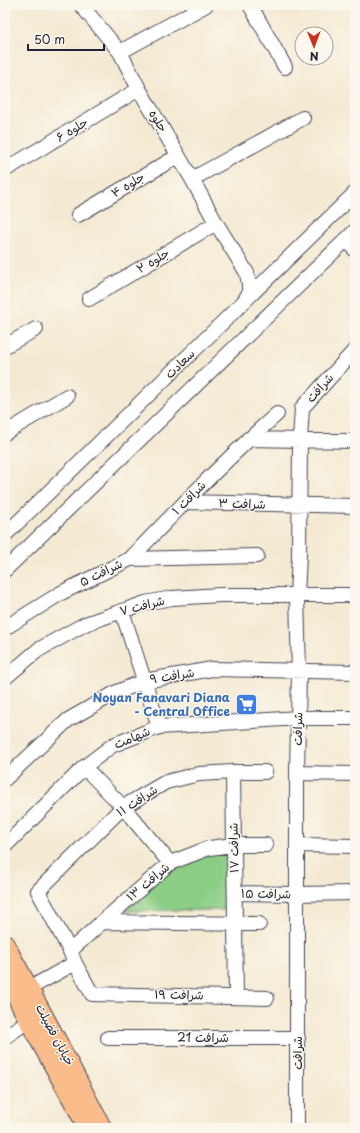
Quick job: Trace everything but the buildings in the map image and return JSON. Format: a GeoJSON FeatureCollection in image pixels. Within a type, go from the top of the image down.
{"type":"FeatureCollection","features":[{"type":"Feature","properties":{"kind":"main road","name":"خیابان فضیلت"},"geometry":{"type":"LineString","coordinates":[[5,943],[103,1128]]}},
{"type":"Feature","properties":{"kind":"main road","name":"خیابان فضیلت"},"geometry":{"type":"LineString","coordinates":[[5,976],[87,1128]]}},
{"type":"Feature","properties":{"kind":"street","name":"جلوه"},"geometry":{"type":"LineString","coordinates":[[81,5],[120,52],[139,89],[216,223],[247,273]]}},
{"type":"Feature","properties":{"kind":"street"},"geometry":{"type":"LineString","coordinates":[[120,52],[206,5]]}},
{"type":"Feature","properties":{"kind":"street"},"geometry":{"type":"LineString","coordinates":[[250,5],[285,67]]}},
{"type":"Feature","properties":{"kind":"street","name":"جلوه ۶"},"geometry":{"type":"LineString","coordinates":[[5,170],[139,89]]}},
{"type":"Feature","properties":{"kind":"street"},"geometry":{"type":"LineString","coordinates":[[192,179],[303,118]]}},
{"type":"Feature","properties":{"kind":"street","name":"جلوه ۴"},"geometry":{"type":"LineString","coordinates":[[78,215],[178,156]]}},
{"type":"Feature","properties":{"kind":"street","name":"سعادت"},"geometry":{"type":"LineString","coordinates":[[7,531],[355,193]]}},
{"type":"Feature","properties":{"kind":"street","name":"جلوه ۲"},"geometry":{"type":"LineString","coordinates":[[89,299],[216,223]]}},
{"type":"Feature","properties":{"kind":"street"},"geometry":{"type":"LineString","coordinates":[[5,570],[352,240]]}},
{"type":"Feature","properties":{"kind":"street"},"geometry":{"type":"LineString","coordinates":[[243,302],[249,292],[247,273],[263,277],[270,276]]}},
{"type":"Feature","properties":{"kind":"street"},"geometry":{"type":"LineString","coordinates":[[5,346],[36,329]]}},
{"type":"Feature","properties":{"kind":"street","name":"شرافت"},"geometry":{"type":"LineString","coordinates":[[297,1128],[297,772],[299,672],[297,595],[302,408],[355,350]]}},
{"type":"Feature","properties":{"kind":"street"},"geometry":{"type":"LineString","coordinates":[[5,434],[67,396]]}},
{"type":"Feature","properties":{"kind":"street","name":"شرافت ۱"},"geometry":{"type":"LineString","coordinates":[[130,559],[184,502],[248,439],[277,414]]}},
{"type":"Feature","properties":{"kind":"street"},"geometry":{"type":"LineString","coordinates":[[248,439],[355,441]]}},
{"type":"Feature","properties":{"kind":"street","name":"شرافت ۳"},"geometry":{"type":"LineString","coordinates":[[184,502],[355,506]]}},
{"type":"Feature","properties":{"kind":"street","name":"شرافت ۵"},"geometry":{"type":"LineString","coordinates":[[5,628],[60,593],[130,559],[257,556]]}},
{"type":"Feature","properties":{"kind":"street","name":"شرافت ۷"},"geometry":{"type":"LineString","coordinates":[[5,678],[38,650],[85,624],[145,603],[172,598],[220,595],[355,595]]}},
{"type":"Feature","properties":{"kind":"street"},"geometry":{"type":"LineString","coordinates":[[122,611],[159,727]]}},
{"type":"Feature","properties":{"kind":"street","name":"شرافت ۹"},"geometry":{"type":"LineString","coordinates":[[5,779],[68,720],[114,693],[144,680],[212,670],[355,672]]}},
{"type":"Feature","properties":{"kind":"street","name":"شهامت"},"geometry":{"type":"LineString","coordinates":[[5,846],[84,768],[113,745],[159,727],[298,718],[355,718]]}},
{"type":"Feature","properties":{"kind":"street"},"geometry":{"type":"LineString","coordinates":[[84,768],[123,807],[170,863]]}},
{"type":"Feature","properties":{"kind":"street","name":"شرافت ۱۷"},"geometry":{"type":"LineString","coordinates":[[233,772],[236,996]]}},
{"type":"Feature","properties":{"kind":"street","name":"شرافت ۱۱"},"geometry":{"type":"LineString","coordinates":[[73,957],[38,891],[123,807],[166,782],[198,774],[266,772]]}},
{"type":"Feature","properties":{"kind":"street"},"geometry":{"type":"LineString","coordinates":[[297,772],[355,774]]}},
{"type":"Feature","properties":{"kind":"street","name":"شرافت ۱۳"},"geometry":{"type":"LineString","coordinates":[[30,988],[73,957],[102,922],[170,863],[209,848],[234,845],[266,845]]}},
{"type":"Feature","properties":{"kind":"street"},"geometry":{"type":"LineString","coordinates":[[297,845],[355,846]]}},
{"type":"Feature","properties":{"kind":"street","name":"شرافت ۱۵"},"geometry":{"type":"LineString","coordinates":[[235,893],[355,893]]}},
{"type":"Feature","properties":{"kind":"street"},"geometry":{"type":"LineString","coordinates":[[102,922],[260,924]]}},
{"type":"Feature","properties":{"kind":"street","name":"شرافت ۱۹"},"geometry":{"type":"LineString","coordinates":[[73,957],[92,994],[236,996],[267,998]]}},
{"type":"Feature","properties":{"kind":"street"},"geometry":{"type":"LineString","coordinates":[[5,1037],[28,1021]]}},
{"type":"Feature","properties":{"kind":"street","name":"شرافت 21"},"geometry":{"type":"LineString","coordinates":[[108,1038],[298,1038]]}},
{"type":"Feature","properties":{"kind":"green space"},"geometry":{"type":"Polygon","coordinates":[[[225,844],[224,910],[124,911],[170,866],[225,844]]]}},
{"type":"Feature","properties":{"kind":"place","name":"Noyan Fanavari Diana - Central Office"},"geometry":{"type":"Point","coordinates":[246,705]}}]}
